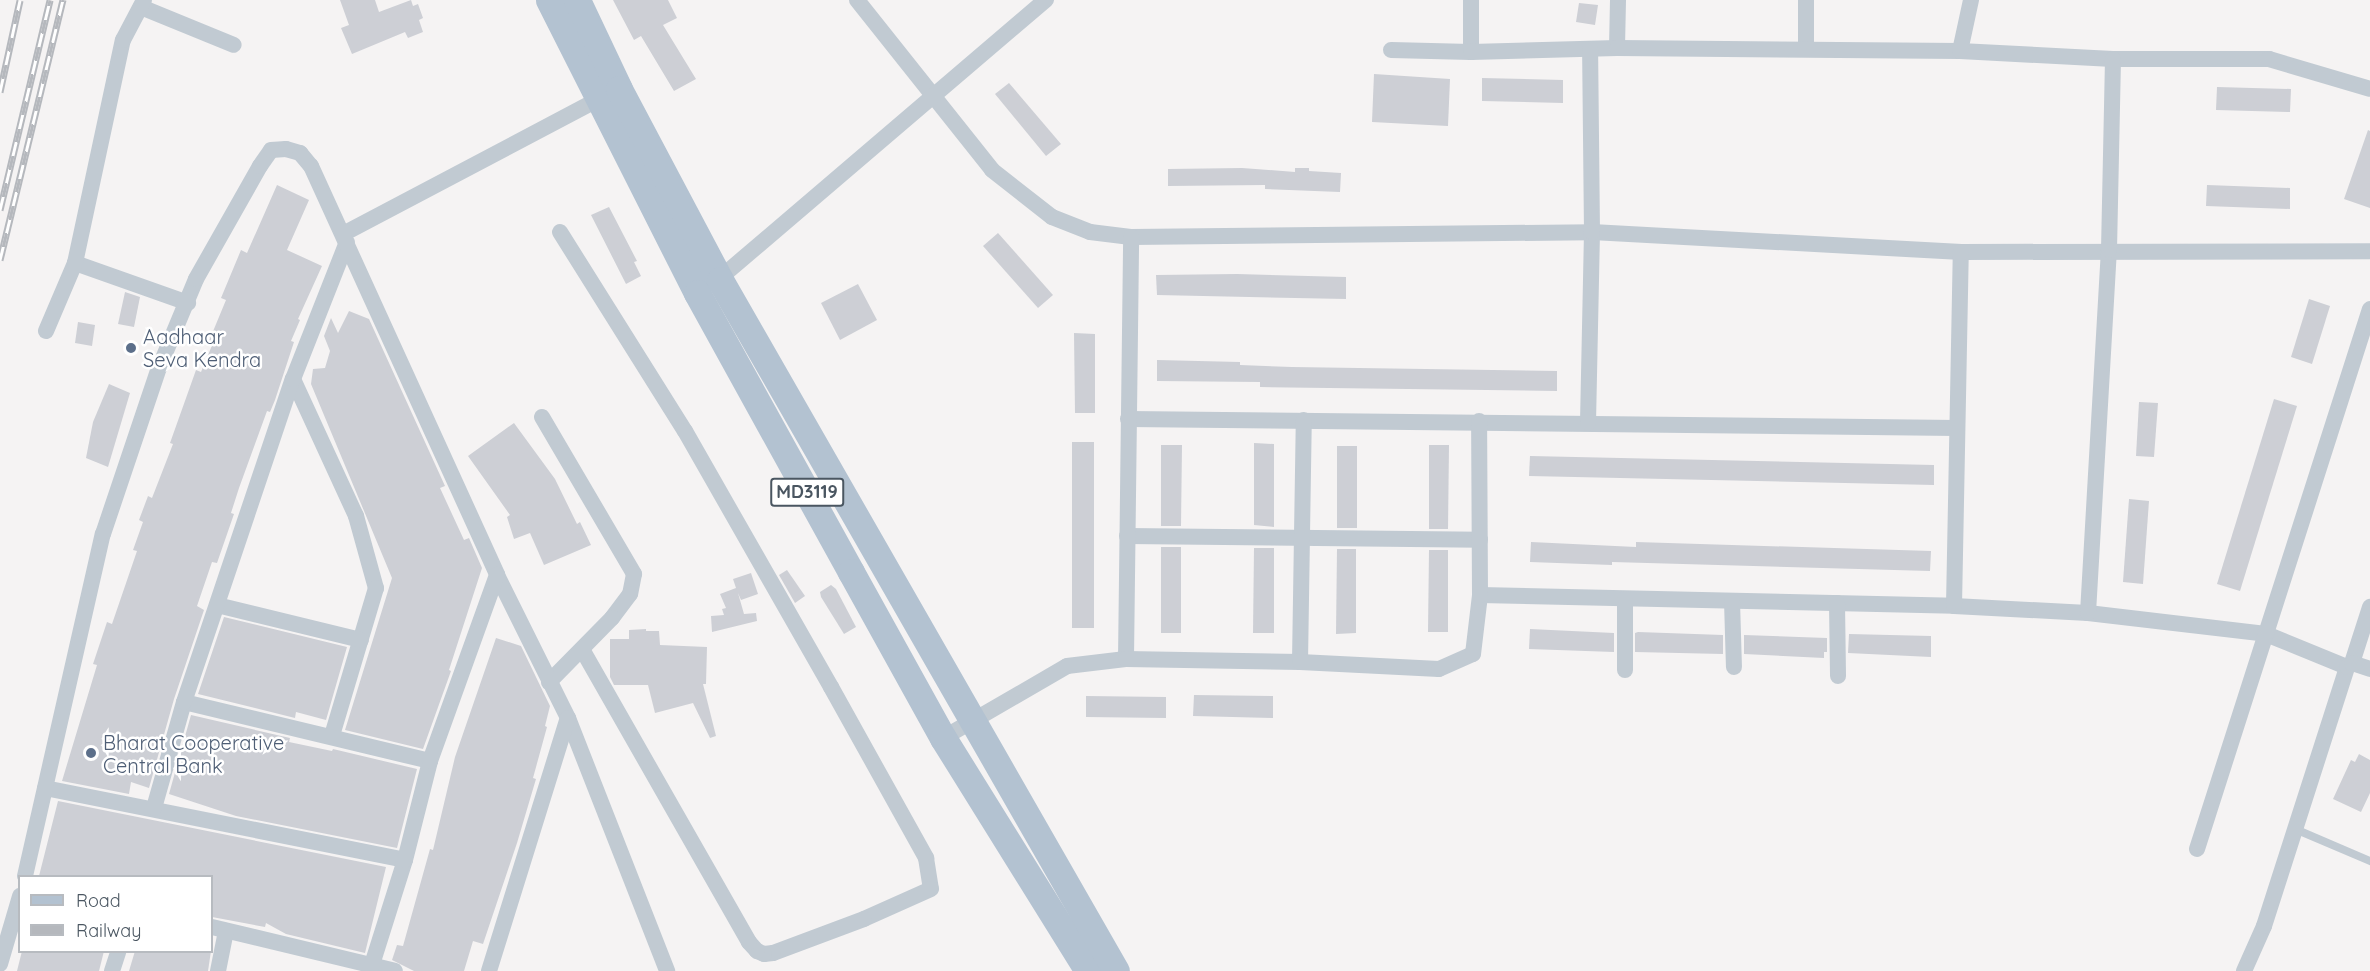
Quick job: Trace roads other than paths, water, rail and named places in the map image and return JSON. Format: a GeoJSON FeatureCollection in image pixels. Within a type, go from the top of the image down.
{"type":"FeatureCollection","features":[{"type":"Feature","properties":{"kind":"main road","name":"MD3119"},"geometry":{"type":"LineString","coordinates":[[549,0],[720,280],[1116,971]]}},
{"type":"Feature","properties":{"kind":"main road","name":"MD3119"},"geometry":{"type":"LineString","coordinates":[[577,0],[609,95],[697,293],[943,738],[1088,971]]}},
{"type":"Feature","properties":{"kind":"street"},"geometry":{"type":"LineString","coordinates":[[857,0],[992,170],[1052,217],[1090,232],[1131,237],[1592,232],[1961,252],[2370,251]]}},
{"type":"Feature","properties":{"kind":"street"},"geometry":{"type":"LineString","coordinates":[[697,293],[720,280],[1046,0]]}},
{"type":"Feature","properties":{"kind":"street"},"geometry":{"type":"LineString","coordinates":[[1471,0],[1471,52]]}},
{"type":"Feature","properties":{"kind":"street"},"geometry":{"type":"LineString","coordinates":[[1617,48],[1618,0]]}},
{"type":"Feature","properties":{"kind":"street"},"geometry":{"type":"LineString","coordinates":[[1806,0],[1806,49]]}},
{"type":"Feature","properties":{"kind":"street"},"geometry":{"type":"LineString","coordinates":[[1960,51],[1971,0]]}},
{"type":"Feature","properties":{"kind":"street"},"geometry":{"type":"LineString","coordinates":[[46,332],[75,263],[123,40],[142,3],[234,45]]}},
{"type":"Feature","properties":{"kind":"street"},"geometry":{"type":"LineString","coordinates":[[1391,50],[1471,52],[1617,48],[1806,49],[1960,51],[2113,59],[2270,59],[2370,88]]}},
{"type":"Feature","properties":{"kind":"street"},"geometry":{"type":"LineString","coordinates":[[1588,423],[1592,232],[1590,50]]}},
{"type":"Feature","properties":{"kind":"street"},"geometry":{"type":"LineString","coordinates":[[2088,613],[2109,250],[2113,59]]}},
{"type":"Feature","properties":{"kind":"street"},"geometry":{"type":"LineString","coordinates":[[154,808],[184,702],[293,379],[345,238],[609,95]]}},
{"type":"Feature","properties":{"kind":"street"},"geometry":{"type":"LineString","coordinates":[[25,875],[103,534],[159,368],[188,303],[196,279],[271,150],[286,149],[300,153],[311,166],[497,575],[568,718],[667,971]]}},
{"type":"Feature","properties":{"kind":"street"},"geometry":{"type":"LineString","coordinates":[[560,232],[685,431],[831,687],[926,858],[932,889],[864,920],[773,953],[764,954],[757,951],[749,942],[582,649]]}},
{"type":"Feature","properties":{"kind":"street"},"geometry":{"type":"LineString","coordinates":[[1126,659],[1131,237]]}},
{"type":"Feature","properties":{"kind":"street"},"geometry":{"type":"LineString","coordinates":[[1954,606],[1961,252]]}},
{"type":"Feature","properties":{"kind":"street"},"geometry":{"type":"LineString","coordinates":[[75,263],[188,303]]}},
{"type":"Feature","properties":{"kind":"street"},"geometry":{"type":"LineString","coordinates":[[2197,849],[2370,309]]}},
{"type":"Feature","properties":{"kind":"street"},"geometry":{"type":"LineString","coordinates":[[293,379],[356,516],[376,588],[332,736]]}},
{"type":"Feature","properties":{"kind":"street"},"geometry":{"type":"LineString","coordinates":[[542,417],[634,574],[630,594],[612,618],[549,682]]}},
{"type":"Feature","properties":{"kind":"street"},"geometry":{"type":"LineString","coordinates":[[1128,419],[1957,428]]}},
{"type":"Feature","properties":{"kind":"street"},"geometry":{"type":"LineString","coordinates":[[1300,662],[1304,420]]}},
{"type":"Feature","properties":{"kind":"street"},"geometry":{"type":"LineString","coordinates":[[943,738],[1067,666],[1126,659],[1300,662],[1439,669],[1473,654],[1480,595],[1479,422]]}},
{"type":"Feature","properties":{"kind":"street"},"geometry":{"type":"LineString","coordinates":[[1127,536],[1480,540]]}},
{"type":"Feature","properties":{"kind":"street"},"geometry":{"type":"LineString","coordinates":[[371,968],[405,860],[430,761],[497,575]]}},
{"type":"Feature","properties":{"kind":"street"},"geometry":{"type":"LineString","coordinates":[[1480,595],[1954,606],[2088,613],[2266,634],[2349,665],[2370,669]]}},
{"type":"Feature","properties":{"kind":"street"},"geometry":{"type":"LineString","coordinates":[[1625,598],[1625,670]]}},
{"type":"Feature","properties":{"kind":"street"},"geometry":{"type":"LineString","coordinates":[[1732,601],[1734,667]]}},
{"type":"Feature","properties":{"kind":"street"},"geometry":{"type":"LineString","coordinates":[[1838,603],[1838,676]]}},
{"type":"Feature","properties":{"kind":"street"},"geometry":{"type":"LineString","coordinates":[[217,605],[361,640]]}},
{"type":"Feature","properties":{"kind":"street"},"geometry":{"type":"LineString","coordinates":[[2244,971],[2264,926],[2349,665],[2370,608]]}},
{"type":"Feature","properties":{"kind":"street"},"geometry":{"type":"LineString","coordinates":[[184,702],[430,761]]}},
{"type":"Feature","properties":{"kind":"street"},"geometry":{"type":"LineString","coordinates":[[489,971],[568,718]]}},
{"type":"Feature","properties":{"kind":"street"},"geometry":{"type":"LineString","coordinates":[[45,788],[405,860]]}},
{"type":"Feature","properties":{"kind":"street"},"geometry":{"type":"LineString","coordinates":[[0,964],[18,903]]}},
{"type":"Feature","properties":{"kind":"street"},"geometry":{"type":"LineString","coordinates":[[218,971],[219,929],[371,968],[395,971]]}},
{"type":"Feature","properties":{"kind":"street"},"geometry":{"type":"LineString","coordinates":[[112,971],[117,953]]}},
{"type":"Feature","properties":{"kind":"lane"},"geometry":{"type":"LineString","coordinates":[[2295,829],[2370,861]]}},
{"type":"Feature","properties":{"kind":"railway"},"geometry":{"type":"LineString","coordinates":[[0,92],[20,0]]}},
{"type":"Feature","properties":{"kind":"railway"},"geometry":{"type":"LineString","coordinates":[[0,210],[50,0]]}},
{"type":"Feature","properties":{"kind":"railway"},"geometry":{"type":"LineString","coordinates":[[0,260],[63,0]]}},
{"type":"Feature","properties":{"kind":"place","name":"Aadhaar Seva Kendra"},"geometry":{"type":"Point","coordinates":[131,348]}},
{"type":"Feature","properties":{"kind":"place","name":"Bharat Cooperative Central Bank"},"geometry":{"type":"Point","coordinates":[91,753]}}]}
